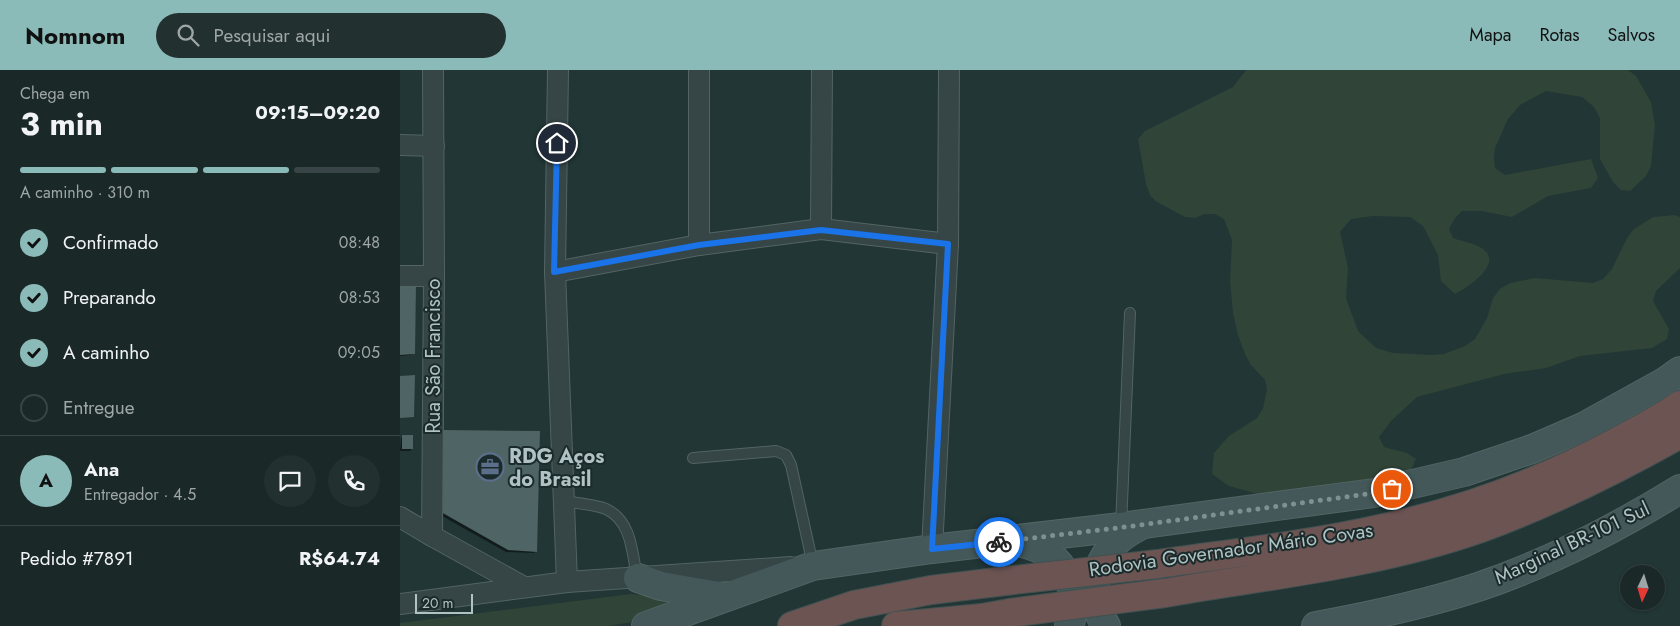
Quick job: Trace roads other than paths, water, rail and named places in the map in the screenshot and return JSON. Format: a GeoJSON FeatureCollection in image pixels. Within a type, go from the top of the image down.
{"type":"FeatureCollection","features":[{"type":"Feature","properties":{"kind":"highway","name":"Rodovia Governador Mário Covas"},"geometry":{"type":"LineString","coordinates":[[792,626],[854,605],[931,590],[1158,564],[1354,534],[1410,522],[1479,502],[1580,461],[1666,415],[1680,405]]}},
{"type":"Feature","properties":{"kind":"highway","name":"Rodovia Governador Mário Covas"},"geometry":{"type":"LineString","coordinates":[[896,626],[982,618],[1165,593],[1362,560],[1416,547],[1480,528],[1580,487],[1680,434]]}},
{"type":"Feature","properties":{"kind":"main road"},"geometry":{"type":"LineString","coordinates":[[646,626],[813,566],[932,549],[1133,526],[1374,493],[1464,472],[1532,449],[1583,427],[1666,382],[1680,371]]}},
{"type":"Feature","properties":{"kind":"main road","name":"Marginal BR-101 Sul"},"geometry":{"type":"LineString","coordinates":[[1316,626],[1374,615],[1487,583],[1539,563],[1593,538],[1655,505],[1680,489]]}},
{"type":"Feature","properties":{"kind":"main road"},"geometry":{"type":"LineString","coordinates":[[1106,626],[1096,601],[1096,581],[1101,562],[1112,545],[1133,526]]}},
{"type":"Feature","properties":{"kind":"main road"},"geometry":{"type":"LineString","coordinates":[[1010,541],[1030,544],[1039,548],[1048,553],[1062,567],[1071,584],[1074,604],[1069,626]]}},
{"type":"Feature","properties":{"kind":"main road"},"geometry":{"type":"LineString","coordinates":[[638,578],[662,586],[726,598]]}},
{"type":"Feature","properties":{"kind":"street","name":"Rua São Francisco"},"geometry":{"type":"LineString","coordinates":[[432,536],[433,70]]}},
{"type":"Feature","properties":{"kind":"street"},"geometry":{"type":"LineString","coordinates":[[558,70],[554,272],[567,582]]}},
{"type":"Feature","properties":{"kind":"street"},"geometry":{"type":"LineString","coordinates":[[699,70],[699,245]]}},
{"type":"Feature","properties":{"kind":"street"},"geometry":{"type":"LineString","coordinates":[[821,230],[822,70]]}},
{"type":"Feature","properties":{"kind":"street"},"geometry":{"type":"LineString","coordinates":[[932,549],[948,244],[949,70]]}},
{"type":"Feature","properties":{"kind":"street"},"geometry":{"type":"LineString","coordinates":[[400,145],[434,146]]}},
{"type":"Feature","properties":{"kind":"street"},"geometry":{"type":"LineString","coordinates":[[554,272],[699,245],[821,230],[948,244]]}},
{"type":"Feature","properties":{"kind":"street"},"geometry":{"type":"LineString","coordinates":[[400,276],[434,276]]}},
{"type":"Feature","properties":{"kind":"street"},"geometry":{"type":"LineString","coordinates":[[400,517],[524,587]]}},
{"type":"Feature","properties":{"kind":"street"},"geometry":{"type":"LineString","coordinates":[[400,604],[567,582],[813,566]]}},
{"type":"Feature","properties":{"kind":"lane"},"geometry":{"type":"LineString","coordinates":[[1130,313],[1133,526]]}},
{"type":"Feature","properties":{"kind":"lane"},"geometry":{"type":"LineString","coordinates":[[694,458],[776,451],[786,455],[791,465],[813,566]]}},
{"type":"Feature","properties":{"kind":"lane"},"geometry":{"type":"LineString","coordinates":[[564,501],[606,509],[620,519],[628,532],[638,578]]}},
{"type":"Feature","properties":{"kind":"place","name":"RDG Aços do Brasil"},"geometry":{"type":"Point","coordinates":[490,467]}}]}
